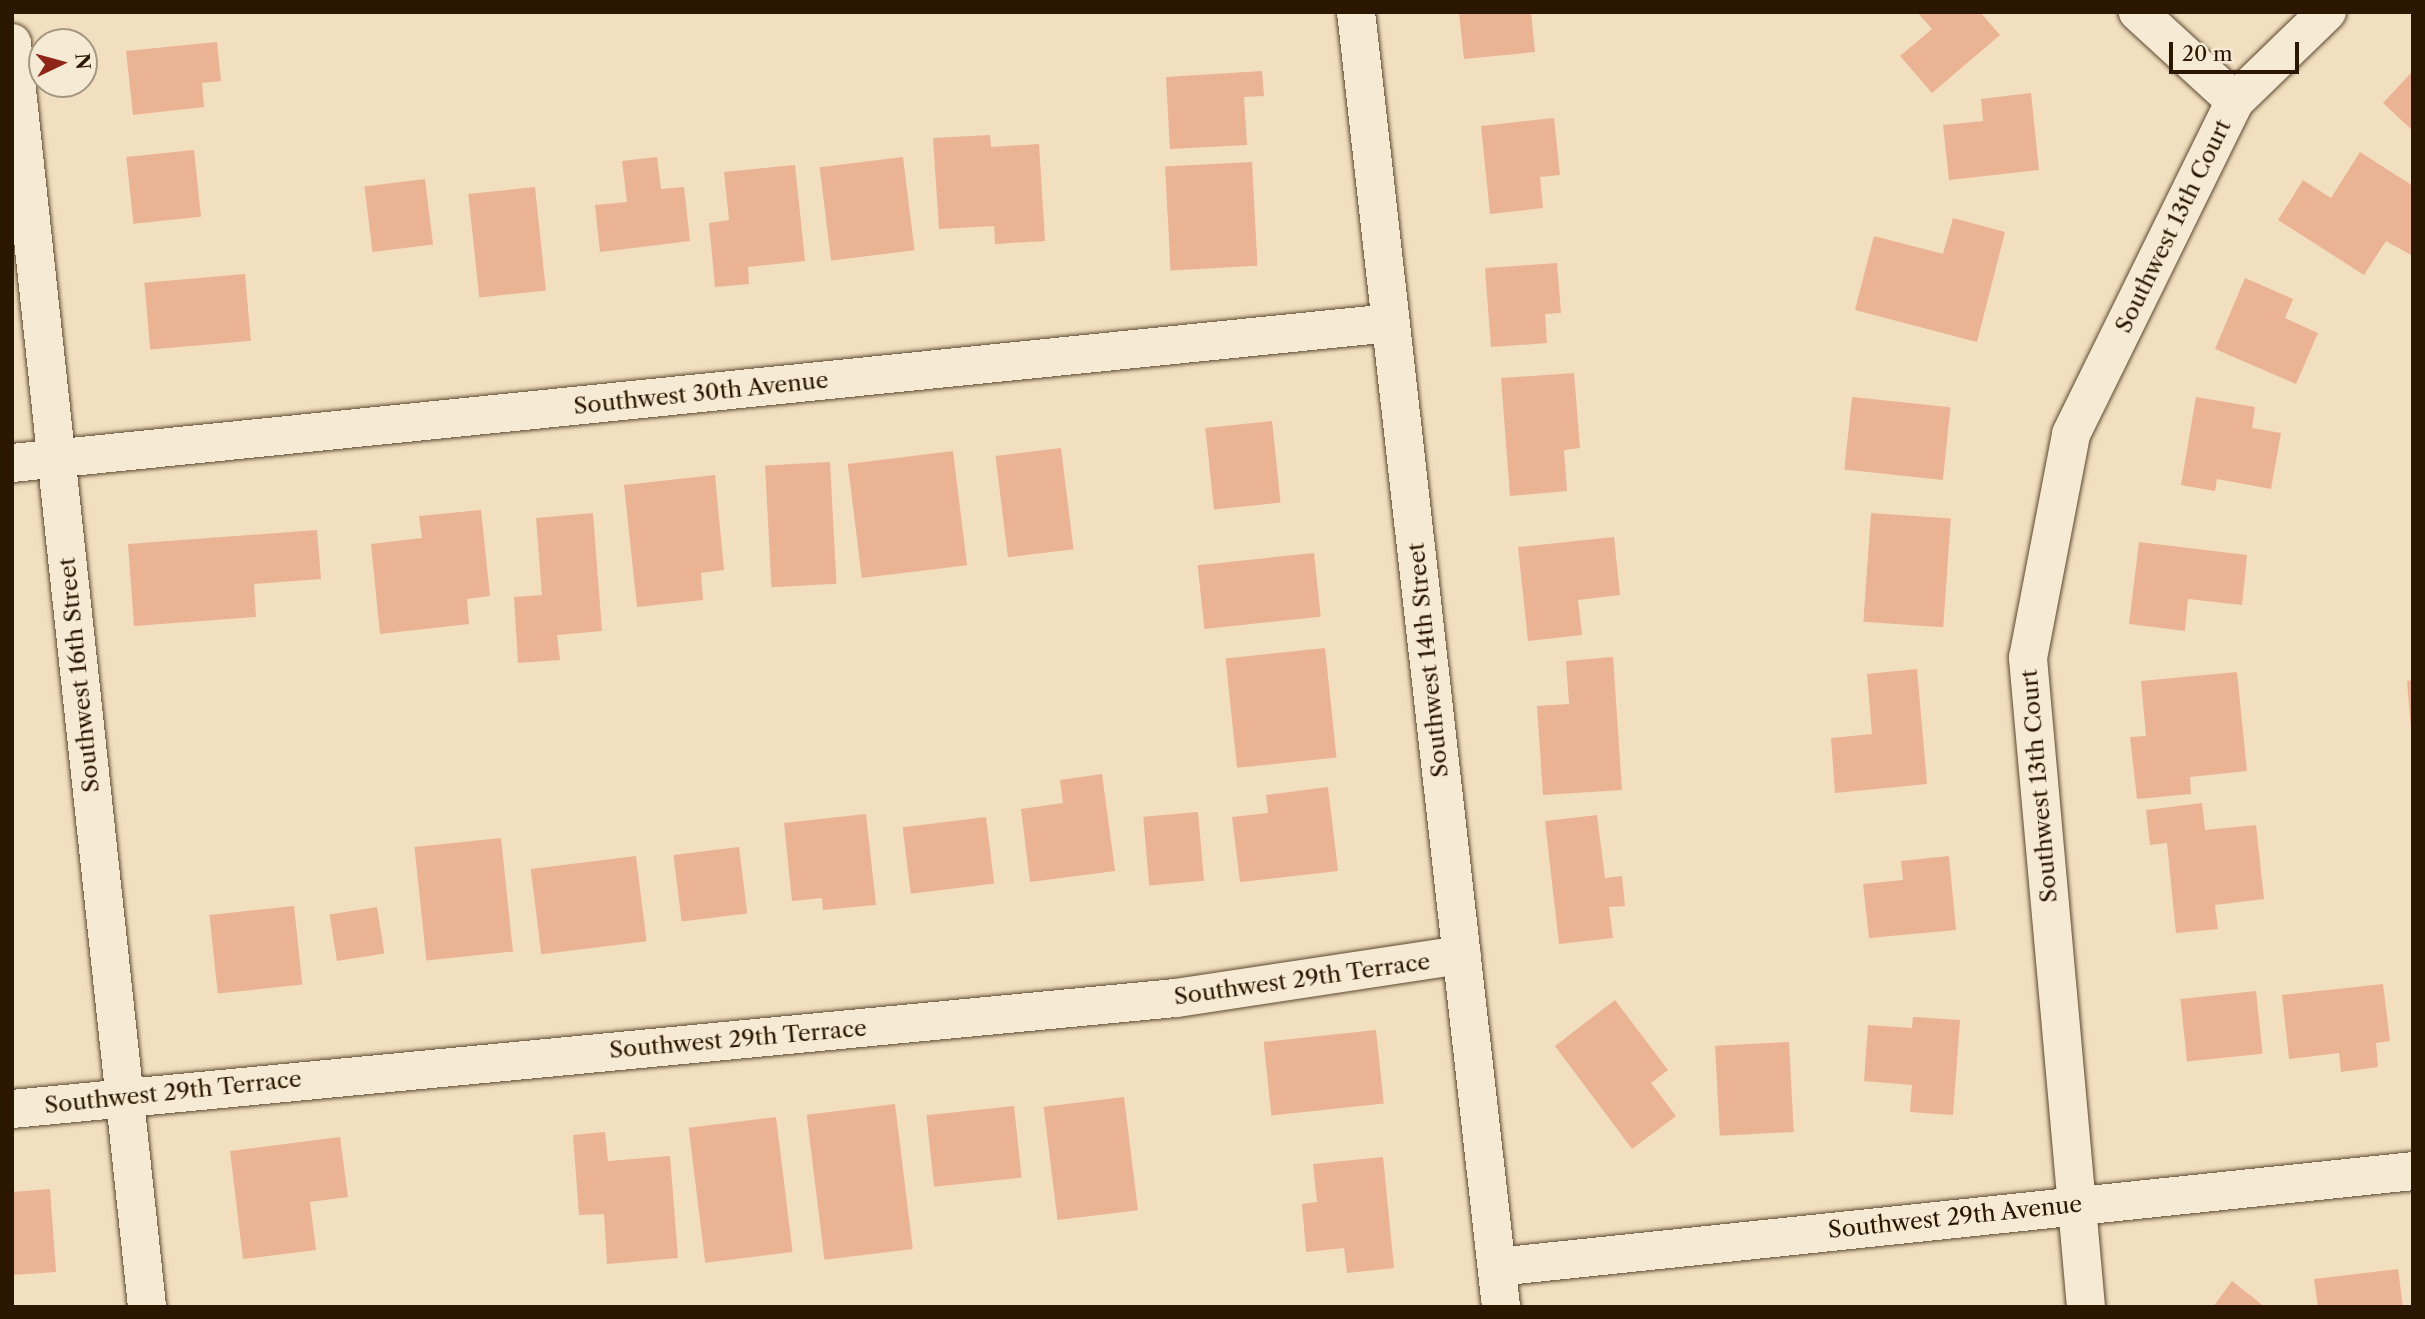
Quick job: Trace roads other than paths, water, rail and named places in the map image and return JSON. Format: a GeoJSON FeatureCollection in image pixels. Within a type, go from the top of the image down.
{"type":"FeatureCollection","features":[{"type":"Feature","properties":{"kind":"street","name":"Southwest 14th Street"},"geometry":{"type":"LineString","coordinates":[[1356,12],[1501,1307]]}},
{"type":"Feature","properties":{"kind":"street","name":"Southwest 13th Court"},"geometry":{"type":"LineString","coordinates":[[2086,1307],[2028,658],[2071,434],[2235,101],[2138,12]]}},
{"type":"Feature","properties":{"kind":"street"},"geometry":{"type":"LineString","coordinates":[[2235,101],[2328,12]]}},
{"type":"Feature","properties":{"kind":"street","name":"Southwest 16th Street"},"geometry":{"type":"LineString","coordinates":[[12,43],[122,1096],[147,1307]]}},
{"type":"Feature","properties":{"kind":"street","name":"Southwest 30th Avenue"},"geometry":{"type":"LineString","coordinates":[[12,463],[1390,323]]}},
{"type":"Feature","properties":{"kind":"street","name":"Southwest 29th Terrace"},"geometry":{"type":"LineString","coordinates":[[12,1109],[122,1096],[1176,998],[1462,955]]}},
{"type":"Feature","properties":{"kind":"street","name":"Southwest 29th Avenue"},"geometry":{"type":"LineString","coordinates":[[1497,1267],[2075,1203],[2413,1171]]}}]}
